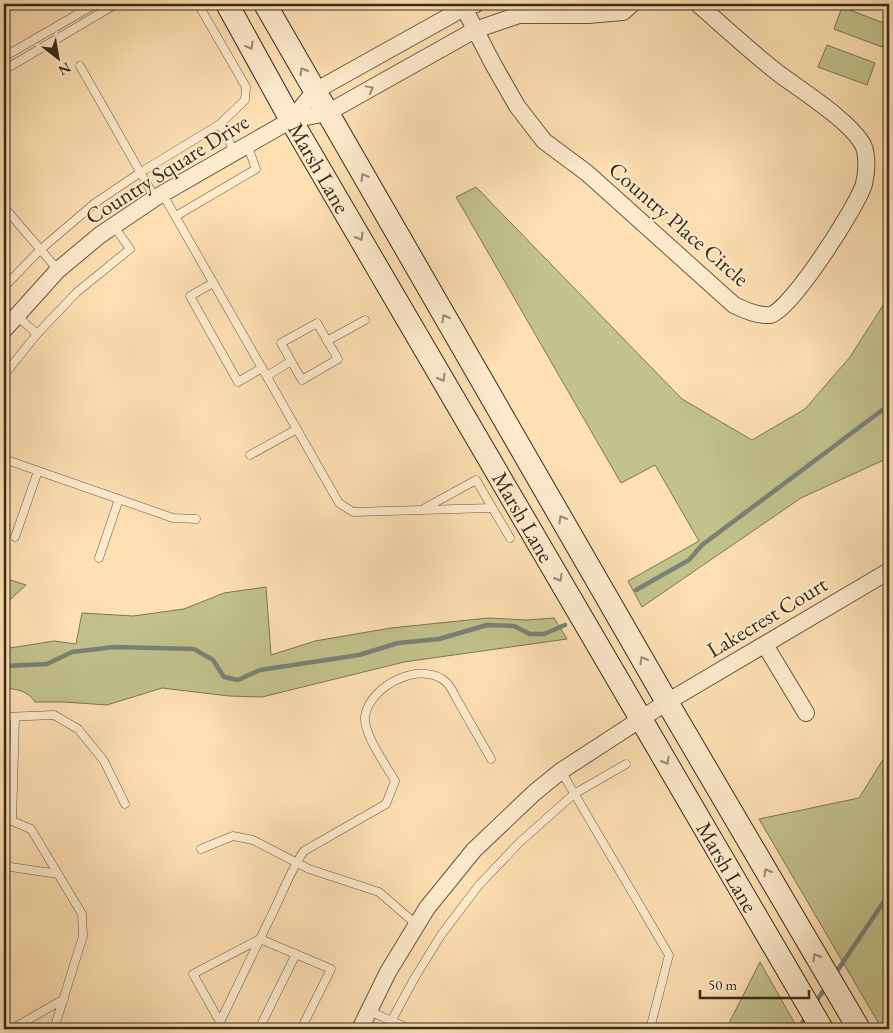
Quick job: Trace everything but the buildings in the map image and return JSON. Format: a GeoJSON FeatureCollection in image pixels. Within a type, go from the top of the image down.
{"type":"FeatureCollection","features":[{"type":"Feature","properties":{"kind":"main road","name":"Marsh Lane"},"geometry":{"type":"LineString","coordinates":[[226,4],[291,120],[822,1029]]}},
{"type":"Feature","properties":{"kind":"main road","name":"Marsh Lane"},"geometry":{"type":"LineString","coordinates":[[265,4],[667,702],[859,1029]]}},
{"type":"Feature","properties":{"kind":"street","name":"Country Square Drive"},"geometry":{"type":"LineString","coordinates":[[4,330],[58,270],[113,226],[158,195],[291,120],[327,113],[475,30],[519,15],[588,16],[623,12],[632,4]]}},
{"type":"Feature","properties":{"kind":"street","name":"Country Place Circle"},"geometry":{"type":"LineString","coordinates":[[470,6],[475,30],[493,64],[518,106],[544,141],[587,173],[734,305],[746,311],[771,315],[780,310],[797,292],[829,246],[864,185],[866,164],[863,144],[843,122],[777,72],[698,4]]}},
{"type":"Feature","properties":{"kind":"street"},"geometry":{"type":"LineString","coordinates":[[291,120],[314,91],[470,6]]}},
{"type":"Feature","properties":{"kind":"street","name":"Lakecrest Court"},"geometry":{"type":"LineString","coordinates":[[667,702],[889,571]]}},
{"type":"Feature","properties":{"kind":"street"},"geometry":{"type":"LineString","coordinates":[[765,645],[806,713]]}},
{"type":"Feature","properties":{"kind":"street"},"geometry":{"type":"LineString","coordinates":[[360,1029],[388,972],[427,908],[474,850],[516,809],[560,771],[667,702]]}},
{"type":"Feature","properties":{"kind":"lane"},"geometry":{"type":"LineString","coordinates":[[4,57],[95,4]]}},
{"type":"Feature","properties":{"kind":"lane"},"geometry":{"type":"LineString","coordinates":[[4,70],[116,4]]}},
{"type":"Feature","properties":{"kind":"lane"},"geometry":{"type":"LineString","coordinates":[[4,287],[40,250],[95,204],[141,172],[220,124],[245,100],[246,87],[198,4]]}},
{"type":"Feature","properties":{"kind":"lane"},"geometry":{"type":"LineString","coordinates":[[80,66],[141,172],[176,216],[340,503],[353,512],[492,508]]}},
{"type":"Feature","properties":{"kind":"lane"},"geometry":{"type":"LineString","coordinates":[[176,216],[256,169],[220,124]]}},
{"type":"Feature","properties":{"kind":"lane"},"geometry":{"type":"LineString","coordinates":[[4,207],[58,270]]}},
{"type":"Feature","properties":{"kind":"lane"},"geometry":{"type":"LineString","coordinates":[[4,375],[37,334],[77,292],[130,249],[113,226]]}},
{"type":"Feature","properties":{"kind":"lane"},"geometry":{"type":"LineString","coordinates":[[214,282],[190,296],[238,382],[292,361]]}},
{"type":"Feature","properties":{"kind":"lane"},"geometry":{"type":"LineString","coordinates":[[16,315],[37,334]]}},
{"type":"Feature","properties":{"kind":"lane"},"geometry":{"type":"LineString","coordinates":[[327,341],[365,320]]}},
{"type":"Feature","properties":{"kind":"lane"},"geometry":{"type":"LineString","coordinates":[[317,322],[338,359],[302,380],[292,361],[281,343],[317,322]]}},
{"type":"Feature","properties":{"kind":"lane"},"geometry":{"type":"LineString","coordinates":[[250,455],[297,428]]}},
{"type":"Feature","properties":{"kind":"lane"},"geometry":{"type":"LineString","coordinates":[[4,459],[173,518],[196,520]]}},
{"type":"Feature","properties":{"kind":"lane"},"geometry":{"type":"LineString","coordinates":[[15,537],[38,471]]}},
{"type":"Feature","properties":{"kind":"lane"},"geometry":{"type":"LineString","coordinates":[[423,510],[476,480],[510,538]]}},
{"type":"Feature","properties":{"kind":"lane"},"geometry":{"type":"LineString","coordinates":[[99,558],[119,499]]}},
{"type":"Feature","properties":{"kind":"lane"},"geometry":{"type":"LineString","coordinates":[[220,1022],[296,862],[304,851],[386,804],[394,781],[367,732],[365,716],[373,699],[390,684],[411,674],[432,674],[447,683],[491,759]]}},
{"type":"Feature","properties":{"kind":"lane"},"geometry":{"type":"LineString","coordinates":[[4,717],[54,715],[78,729],[104,761],[125,804]]}},
{"type":"Feature","properties":{"kind":"lane"},"geometry":{"type":"LineString","coordinates":[[15,717],[8,821],[31,830],[82,914],[83,936],[54,1029]]}},
{"type":"Feature","properties":{"kind":"lane"},"geometry":{"type":"LineString","coordinates":[[387,1029],[441,935],[479,885],[520,842],[574,794],[626,764]]}},
{"type":"Feature","properties":{"kind":"lane"},"geometry":{"type":"LineString","coordinates":[[560,771],[669,955],[650,1029]]}},
{"type":"Feature","properties":{"kind":"lane"},"geometry":{"type":"LineString","coordinates":[[201,849],[233,836],[253,840],[308,869],[379,892],[417,925]]}},
{"type":"Feature","properties":{"kind":"lane"},"geometry":{"type":"LineString","coordinates":[[4,866],[58,874]]}},
{"type":"Feature","properties":{"kind":"lane"},"geometry":{"type":"LineString","coordinates":[[225,1029],[192,974],[260,939],[331,969],[301,1029]]}},
{"type":"Feature","properties":{"kind":"lane"},"geometry":{"type":"LineString","coordinates":[[259,1029],[296,954]]}},
{"type":"Feature","properties":{"kind":"lane"},"geometry":{"type":"LineString","coordinates":[[12,1029],[64,999]]}},
{"type":"Feature","properties":{"kind":"lane"},"geometry":{"type":"LineString","coordinates":[[368,1011],[410,1029]]}},
{"type":"Feature","properties":{"kind":"green space"},"geometry":{"type":"Polygon","coordinates":[[[842,7],[889,25],[882,47],[834,29],[842,7]]]}},
{"type":"Feature","properties":{"kind":"green space"},"geometry":{"type":"Polygon","coordinates":[[[827,45],[875,63],[867,85],[818,67],[827,45]]]}},
{"type":"Feature","properties":{"kind":"green space"},"geometry":{"type":"Polygon","coordinates":[[[476,187],[682,399],[752,440],[805,409],[850,357],[889,296],[889,460],[886,459],[801,498],[642,607],[628,581],[699,541],[655,465],[621,483],[456,197],[476,187]]]}},
{"type":"Feature","properties":{"kind":"green space"},"geometry":{"type":"Polygon","coordinates":[[[4,578],[26,585],[11,599],[4,597],[4,578]]]}},
{"type":"Feature","properties":{"kind":"green space"},"geometry":{"type":"Polygon","coordinates":[[[266,587],[271,655],[315,641],[391,628],[488,618],[527,620],[554,618],[567,639],[404,662],[262,697],[229,696],[162,688],[107,705],[35,702],[22,691],[4,688],[4,649],[54,641],[76,644],[82,613],[133,616],[184,609],[224,593],[266,587]]]}},
{"type":"Feature","properties":{"kind":"green space"},"geometry":{"type":"Polygon","coordinates":[[[889,750],[889,1029],[882,1029],[759,819],[859,798],[889,750]]]}},
{"type":"Feature","properties":{"kind":"green space"},"geometry":{"type":"Polygon","coordinates":[[[760,962],[798,1029],[726,1029],[760,962]]]}},
{"type":"Feature","properties":{"kind":"waterway"},"geometry":{"type":"LineString","coordinates":[[636,590],[689,560],[702,545],[889,405]]}},
{"type":"Feature","properties":{"kind":"waterway"},"geometry":{"type":"LineString","coordinates":[[4,666],[47,664],[72,652],[114,647],[194,649],[213,660],[224,677],[238,680],[260,670],[359,655],[398,643],[439,639],[487,625],[514,626],[530,634],[544,634],[565,625]]}},
{"type":"Feature","properties":{"kind":"waterway"},"geometry":{"type":"LineString","coordinates":[[835,974],[889,894]]}},
{"type":"Feature","properties":{"kind":"waterway"},"geometry":{"type":"LineString","coordinates":[[815,1003],[826,987]]}},
{"type":"Feature","properties":{"kind":"waterway"},"geometry":{"type":"LineString","coordinates":[[798,1029],[807,1016]]}}]}
